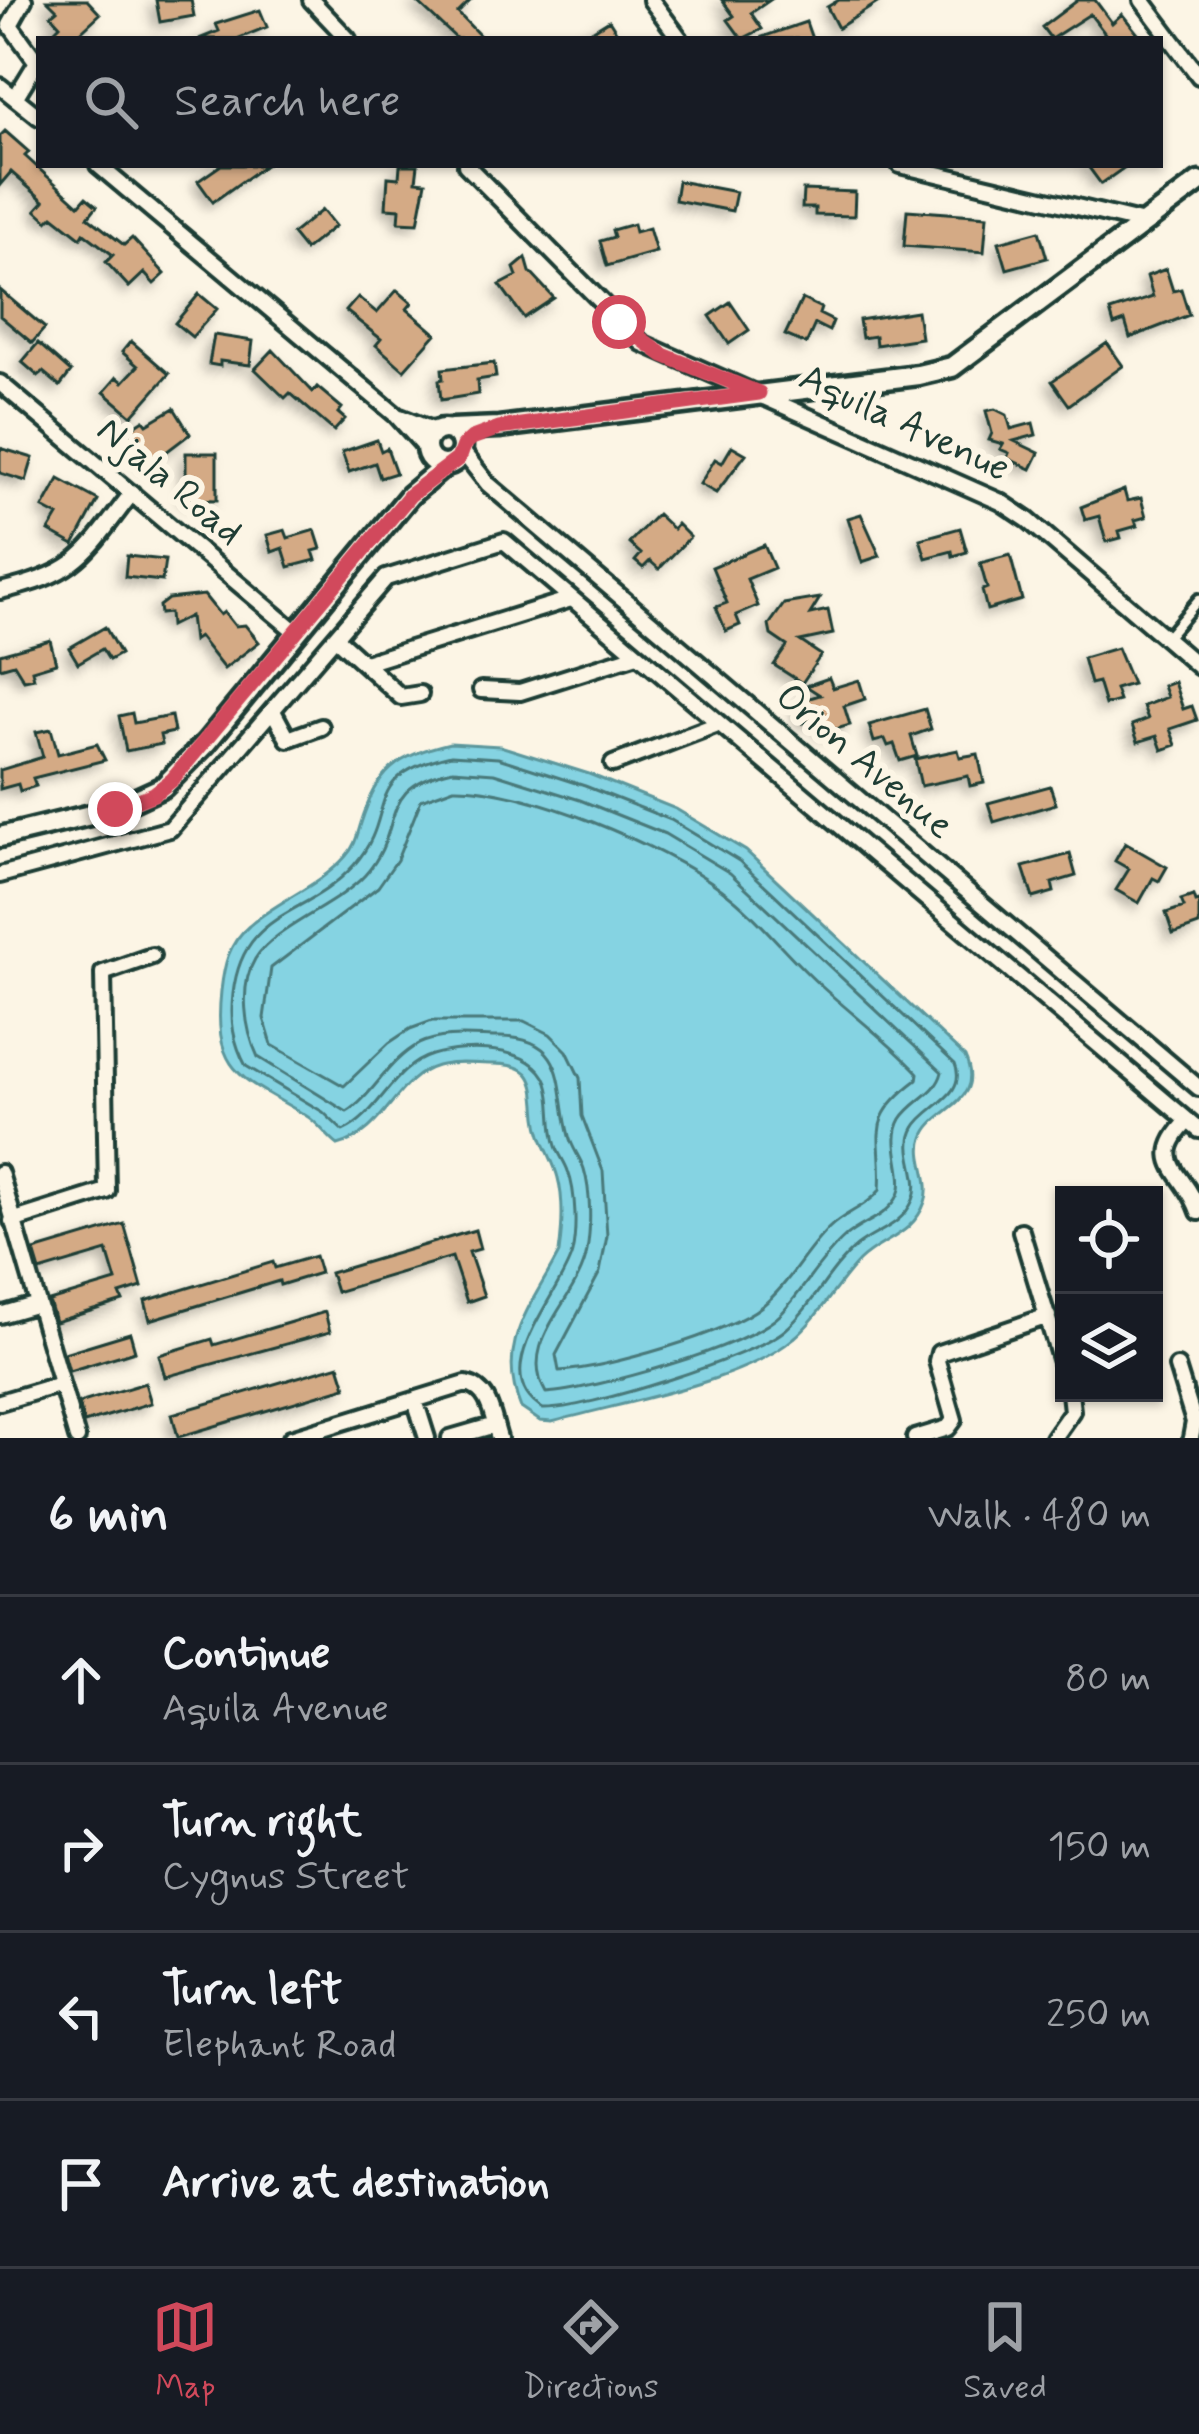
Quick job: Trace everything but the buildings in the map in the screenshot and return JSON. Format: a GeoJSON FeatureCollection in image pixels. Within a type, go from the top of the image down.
{"type":"FeatureCollection","features":[{"type":"Feature","properties":{"kind":"street"},"geometry":{"type":"LineString","coordinates":[[24,0],[10,25],[36,61]]}},
{"type":"Feature","properties":{"kind":"street"},"geometry":{"type":"LineString","coordinates":[[311,0],[345,36]]}},
{"type":"Feature","properties":{"kind":"street"},"geometry":{"type":"LineString","coordinates":[[651,0],[678,36]]}},
{"type":"Feature","properties":{"kind":"street"},"geometry":{"type":"LineString","coordinates":[[1142,0],[1199,76]]}},
{"type":"Feature","properties":{"kind":"street"},"geometry":{"type":"LineString","coordinates":[[15,98],[36,64]]}},
{"type":"Feature","properties":{"kind":"street"},"geometry":{"type":"LineString","coordinates":[[0,86],[36,115]]}},
{"type":"Feature","properties":{"kind":"street","name":"Orion Avenue"},"geometry":{"type":"LineString","coordinates":[[102,168],[396,415],[488,484],[1199,1088]]}},
{"type":"Feature","properties":{"kind":"street","name":"Aquila Avenue"},"geometry":{"type":"LineString","coordinates":[[469,168],[642,343],[1001,502],[1199,667]]}},
{"type":"Feature","properties":{"kind":"street"},"geometry":{"type":"LineString","coordinates":[[913,168],[1144,223]]}},
{"type":"Feature","properties":{"kind":"street"},"geometry":{"type":"LineString","coordinates":[[0,837],[115,809],[154,794],[196,754],[445,448],[499,428],[952,367],[1199,182]]}},
{"type":"Feature","properties":{"kind":"street","name":"Njala Road"},"geometry":{"type":"LineString","coordinates":[[0,383],[296,632]]}},
{"type":"Feature","properties":{"kind":"street"},"geometry":{"type":"LineString","coordinates":[[0,591],[72,566],[132,494]]}},
{"type":"Feature","properties":{"kind":"street"},"geometry":{"type":"LineString","coordinates":[[0,875],[170,829],[386,578],[505,541],[1194,1125],[1172,1137],[1168,1148],[1175,1175],[1192,1191],[1199,1212]]}},
{"type":"Feature","properties":{"kind":"street"},"geometry":{"type":"LineString","coordinates":[[365,664],[571,598]]}},
{"type":"Feature","properties":{"kind":"street"},"geometry":{"type":"LineString","coordinates":[[336,638],[401,697],[420,694]]}},
{"type":"Feature","properties":{"kind":"street"},"geometry":{"type":"LineString","coordinates":[[482,689],[520,692],[637,655]]}},
{"type":"Feature","properties":{"kind":"street"},"geometry":{"type":"LineString","coordinates":[[273,711],[288,739],[321,728]]}},
{"type":"Feature","properties":{"kind":"street"},"geometry":{"type":"LineString","coordinates":[[614,764],[718,724]]}},
{"type":"Feature","properties":{"kind":"street"},"geometry":{"type":"LineString","coordinates":[[12,1221],[107,1191],[103,973],[152,956]]}},
{"type":"Feature","properties":{"kind":"street"},"geometry":{"type":"LineString","coordinates":[[0,1173],[77,1438]]}},
{"type":"Feature","properties":{"kind":"street"},"geometry":{"type":"LineString","coordinates":[[1021,1232],[1055,1340]]}},
{"type":"Feature","properties":{"kind":"street"},"geometry":{"type":"LineString","coordinates":[[0,1315],[38,1304]]}},
{"type":"Feature","properties":{"kind":"street"},"geometry":{"type":"LineString","coordinates":[[915,1438],[948,1428],[954,1420],[937,1361],[939,1353],[1048,1316]]}},
{"type":"Feature","properties":{"kind":"street"},"geometry":{"type":"LineString","coordinates":[[1178,1367],[1192,1390],[1191,1438]]}},
{"type":"Feature","properties":{"kind":"street"},"geometry":{"type":"LineString","coordinates":[[0,1402],[61,1384]]}},
{"type":"Feature","properties":{"kind":"street"},"geometry":{"type":"LineString","coordinates":[[291,1438],[472,1384],[486,1396],[497,1431],[450,1438]]}},
{"type":"Feature","properties":{"kind":"street"},"geometry":{"type":"LineString","coordinates":[[415,1400],[428,1438]]}},
{"type":"Feature","properties":{"kind":"street"},"geometry":{"type":"LineString","coordinates":[[1053,1438],[1070,1415],[1070,1402]]}},
{"type":"Feature","properties":{"kind":"lane"},"geometry":{"type":"LineString","coordinates":[[1166,639],[1199,598]]}},
{"type":"Feature","properties":{"kind":"water"},"geometry":{"type":"Polygon","coordinates":[[[450,743],[500,746],[589,774],[676,809],[746,851],[965,1057],[970,1073],[964,1095],[923,1138],[927,1194],[920,1213],[905,1230],[859,1261],[803,1330],[772,1354],[679,1390],[540,1421],[521,1408],[512,1364],[520,1327],[559,1253],[562,1206],[558,1178],[538,1126],[530,1077],[507,1065],[437,1066],[411,1082],[368,1129],[338,1145],[310,1118],[249,1082],[228,1057],[222,1041],[221,991],[236,940],[260,917],[346,856],[374,790],[392,768],[450,743]]]}},
{"type":"Feature","properties":{"kind":"route"},"geometry":{"type":"LineString","coordinates":[[115,809],[154,794],[172,780],[410,495],[458,459],[472,438],[499,428],[759,393],[663,355],[619,322]]}}]}
